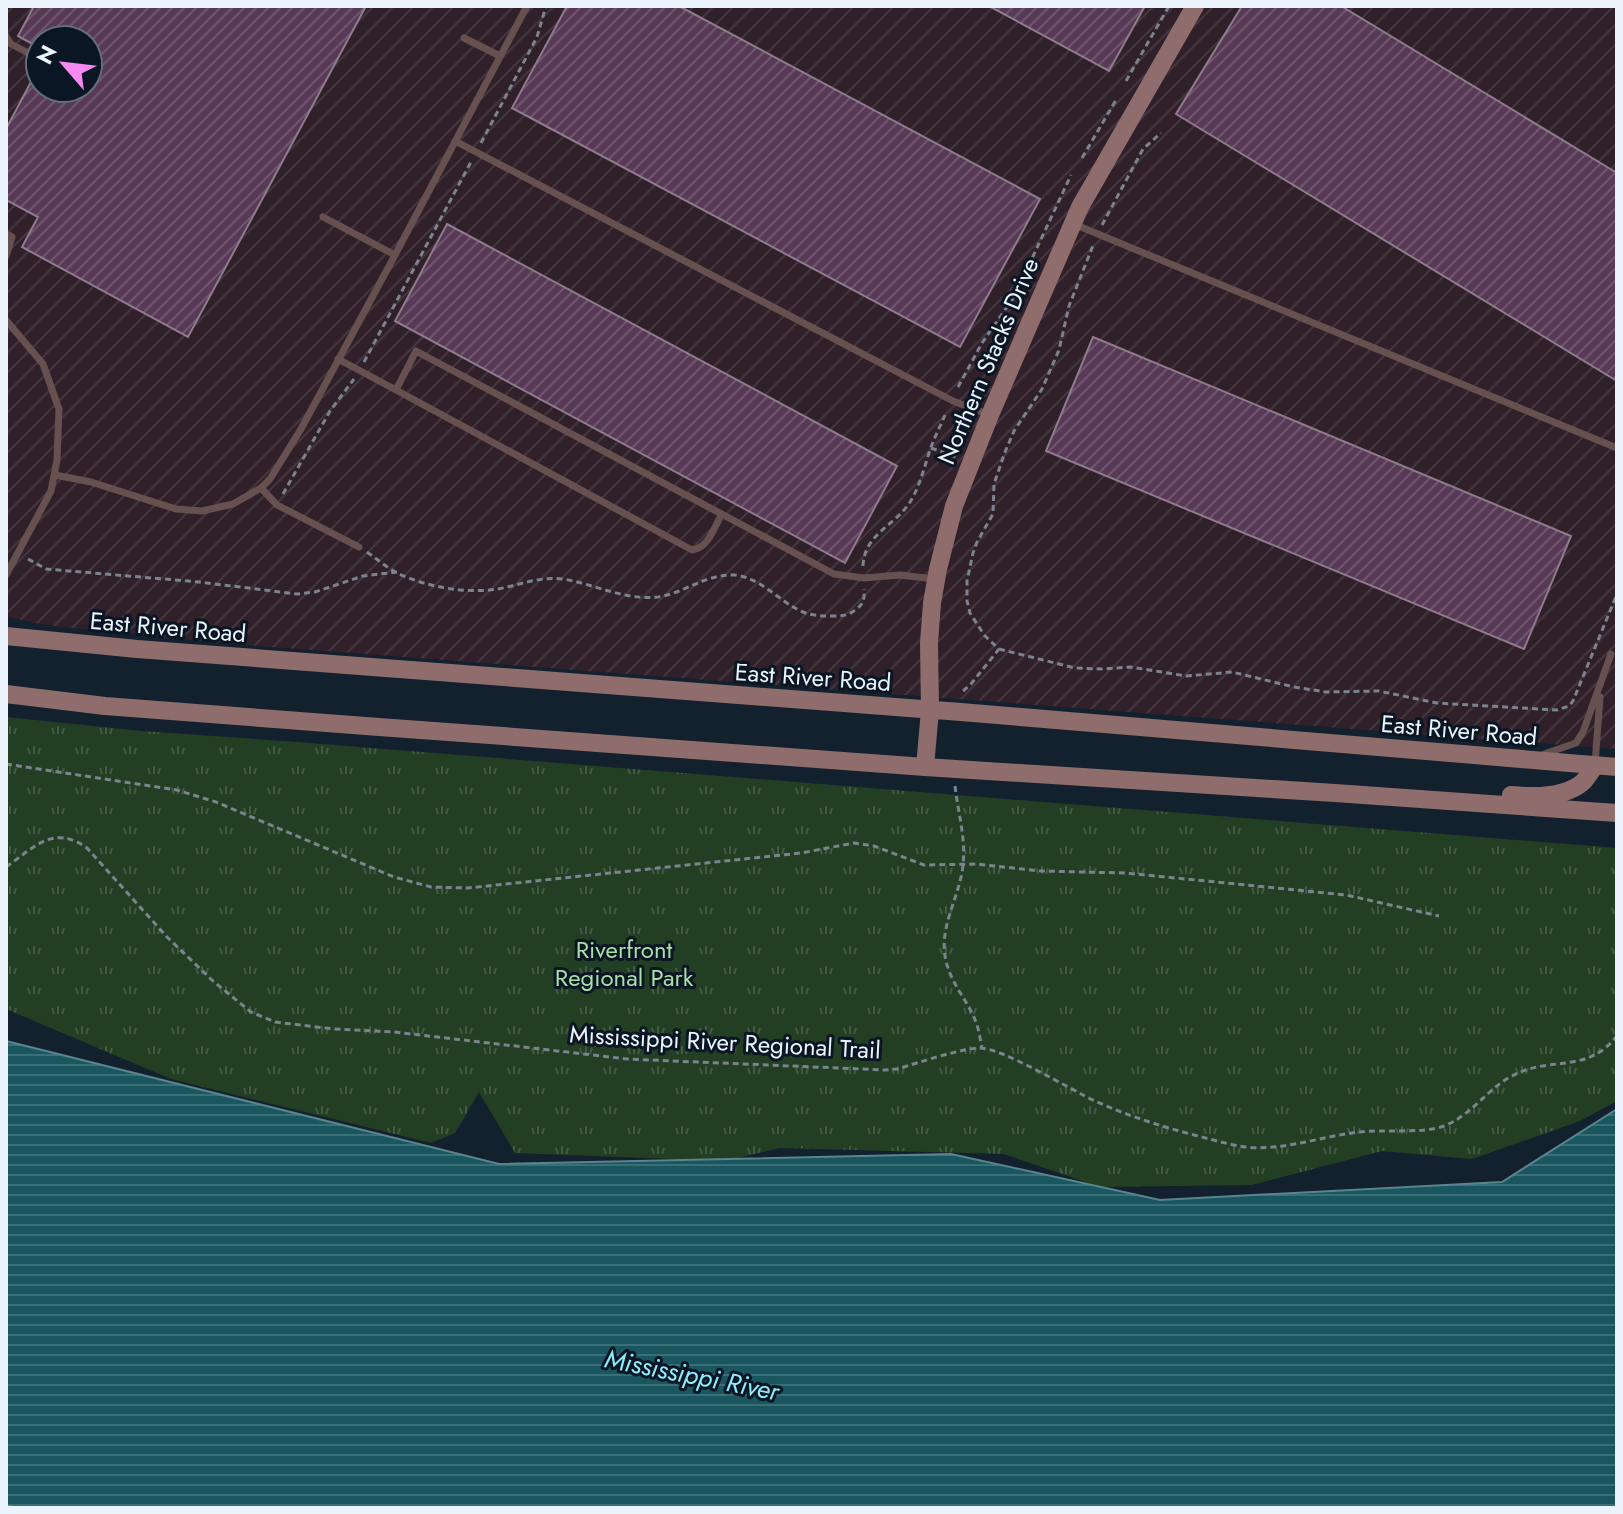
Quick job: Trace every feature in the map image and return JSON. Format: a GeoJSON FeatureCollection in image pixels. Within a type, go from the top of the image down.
{"type":"FeatureCollection","features":[{"type":"Feature","properties":{"kind":"street","name":"Northern Stacks Drive"},"geometry":{"type":"LineString","coordinates":[[925,767],[930,710],[932,603],[954,506],[1073,223],[1195,6]]}},
{"type":"Feature","properties":{"kind":"street","name":"East River Road"},"geometry":{"type":"LineString","coordinates":[[6,636],[169,652],[930,710],[1617,767]]}},
{"type":"Feature","properties":{"kind":"street"},"geometry":{"type":"LineString","coordinates":[[6,694],[105,706],[925,767],[1617,813]]}},
{"type":"Feature","properties":{"kind":"street"},"geometry":{"type":"LineString","coordinates":[[1446,802],[1477,792],[1525,796],[1561,793],[1582,783],[1595,766]]}},
{"type":"Feature","properties":{"kind":"lane"},"geometry":{"type":"LineString","coordinates":[[55,475],[91,482],[176,509],[202,511],[233,504],[261,488],[301,429],[527,6]]}},
{"type":"Feature","properties":{"kind":"lane"},"geometry":{"type":"LineString","coordinates":[[6,36],[11,44],[24,51]]}},
{"type":"Feature","properties":{"kind":"lane"},"geometry":{"type":"LineString","coordinates":[[464,38],[500,56]]}},
{"type":"Feature","properties":{"kind":"lane"},"geometry":{"type":"LineString","coordinates":[[455,141],[953,401],[990,415]]}},
{"type":"Feature","properties":{"kind":"lane"},"geometry":{"type":"LineString","coordinates":[[323,217],[395,255]]}},
{"type":"Feature","properties":{"kind":"lane"},"geometry":{"type":"LineString","coordinates":[[1073,223],[1617,448]]}},
{"type":"Feature","properties":{"kind":"lane"},"geometry":{"type":"LineString","coordinates":[[6,234],[12,237],[6,256]]}},
{"type":"Feature","properties":{"kind":"lane"},"geometry":{"type":"LineString","coordinates":[[6,320],[43,364],[59,409],[55,475],[51,491],[6,575]]}},
{"type":"Feature","properties":{"kind":"lane"},"geometry":{"type":"LineString","coordinates":[[396,390],[416,351],[834,574],[864,578],[900,575],[936,580]]}},
{"type":"Feature","properties":{"kind":"lane"},"geometry":{"type":"LineString","coordinates":[[338,359],[692,550],[705,545],[722,514]]}},
{"type":"Feature","properties":{"kind":"lane"},"geometry":{"type":"LineString","coordinates":[[261,488],[277,505],[359,547]]}},
{"type":"Feature","properties":{"kind":"lane"},"geometry":{"type":"LineString","coordinates":[[1531,759],[1576,743],[1583,732],[1611,654],[1598,704],[1595,766]]}},
{"type":"Feature","properties":{"kind":"path"},"geometry":{"type":"LineString","coordinates":[[277,505],[330,411],[360,370],[537,37],[546,6]]}},
{"type":"Feature","properties":{"kind":"path"},"geometry":{"type":"LineString","coordinates":[[1126,81],[1169,6]]}},
{"type":"Feature","properties":{"kind":"path"},"geometry":{"type":"LineString","coordinates":[[1082,158],[1116,100]]}},
{"type":"Feature","properties":{"kind":"path"},"geometry":{"type":"LineString","coordinates":[[1161,133],[1143,149],[1097,233],[1069,306],[1059,350],[1042,389],[1014,431],[997,473],[993,514],[977,542],[966,591],[970,613],[985,636],[999,649],[1084,669],[1131,667],[1186,676],[1232,672],[1326,692],[1379,691],[1437,703],[1557,710],[1573,701],[1617,594]]}},
{"type":"Feature","properties":{"kind":"path"},"geometry":{"type":"LineString","coordinates":[[958,387],[982,343],[1020,287],[1071,175]]}},
{"type":"Feature","properties":{"kind":"path"},"geometry":{"type":"LineString","coordinates":[[863,572],[863,557],[874,536],[901,514],[920,483],[945,415]]}},
{"type":"Feature","properties":{"kind":"path"},"geometry":{"type":"LineString","coordinates":[[931,448],[957,457]]}},
{"type":"Feature","properties":{"kind":"path"},"geometry":{"type":"LineString","coordinates":[[989,470],[997,473]]}},
{"type":"Feature","properties":{"kind":"path"},"geometry":{"type":"LineString","coordinates":[[359,547],[397,572],[443,587],[469,591],[554,579],[652,597],[668,595],[712,577],[733,575],[761,585],[805,613],[825,616],[848,615],[855,611],[863,601],[864,588]]}},
{"type":"Feature","properties":{"kind":"path"},"geometry":{"type":"LineString","coordinates":[[14,559],[28,559],[46,569],[297,594],[315,592],[363,576],[397,572]]}},
{"type":"Feature","properties":{"kind":"path"},"geometry":{"type":"LineString","coordinates":[[963,691],[999,649]]}},
{"type":"Feature","properties":{"kind":"path"},"geometry":{"type":"LineString","coordinates":[[6,764],[177,790],[216,802],[394,877],[431,887],[484,887],[801,853],[854,843],[874,846],[924,865],[963,864],[1040,871],[1125,873],[1346,895],[1439,916]]}},
{"type":"Feature","properties":{"kind":"path"},"geometry":{"type":"LineString","coordinates":[[955,782],[962,824],[963,864],[946,929],[945,955],[953,982],[976,1022],[982,1048],[1012,1058],[1127,1114],[1225,1143],[1259,1148],[1356,1133],[1439,1128],[1457,1120],[1501,1082],[1514,1075],[1540,1066],[1581,1061],[1601,1052],[1617,1036]]}},
{"type":"Feature","properties":{"kind":"path","name":"Mississippi River Regional Trail"},"geometry":{"type":"LineString","coordinates":[[6,867],[47,839],[63,837],[79,842],[167,937],[213,981],[251,1012],[275,1022],[394,1032],[627,1059],[885,1070],[982,1048]]}},
{"type":"Feature","properties":{"kind":"shaded area"},"geometry":{"type":"Polygon","coordinates":[[[6,6],[1617,6],[1617,749],[232,644],[52,626],[6,617],[6,6]]]}},
{"type":"Feature","properties":{"kind":"green space","name":"Riverfront Regional Park"},"geometry":{"type":"Polygon","coordinates":[[[6,717],[142,731],[1617,848],[1617,1101],[1580,1121],[1472,1159],[1382,1151],[1252,1185],[1100,1187],[1004,1154],[779,1148],[726,1161],[515,1153],[479,1092],[455,1133],[431,1143],[171,1079],[6,1009],[6,717]]]}},
{"type":"Feature","properties":{"kind":"water","name":"Mississippi River"},"geometry":{"type":"Polygon","coordinates":[[[6,1041],[499,1164],[951,1154],[1160,1200],[1502,1182],[1617,1109],[1617,1508],[18,1508],[6,1505],[6,1041]]]}},
{"type":"Feature","properties":{"kind":"building"},"geometry":{"type":"Polygon","coordinates":[[[34,6],[366,6],[188,337],[22,247],[38,217],[6,200],[6,129],[24,95],[24,104],[104,104],[104,24],[24,24],[34,6]]]}},
{"type":"Feature","properties":{"kind":"building"},"geometry":{"type":"Polygon","coordinates":[[[567,6],[679,6],[1040,199],[960,347],[512,108],[567,6]]]}},
{"type":"Feature","properties":{"kind":"building"},"geometry":{"type":"Polygon","coordinates":[[[989,6],[1145,6],[1109,71],[989,6]]]}},
{"type":"Feature","properties":{"kind":"building"},"geometry":{"type":"Polygon","coordinates":[[[1242,6],[1341,6],[1617,173],[1617,381],[1176,114],[1242,6]]]}},
{"type":"Feature","properties":{"kind":"building"},"geometry":{"type":"Polygon","coordinates":[[[24,25],[24,39],[18,36],[24,25]]]}},
{"type":"Feature","properties":{"kind":"building"},"geometry":{"type":"Polygon","coordinates":[[[447,224],[897,466],[845,563],[395,321],[447,224]]]}},
{"type":"Feature","properties":{"kind":"building"},"geometry":{"type":"Polygon","coordinates":[[[1093,337],[1571,536],[1524,649],[1046,451],[1093,337]]]}}]}
